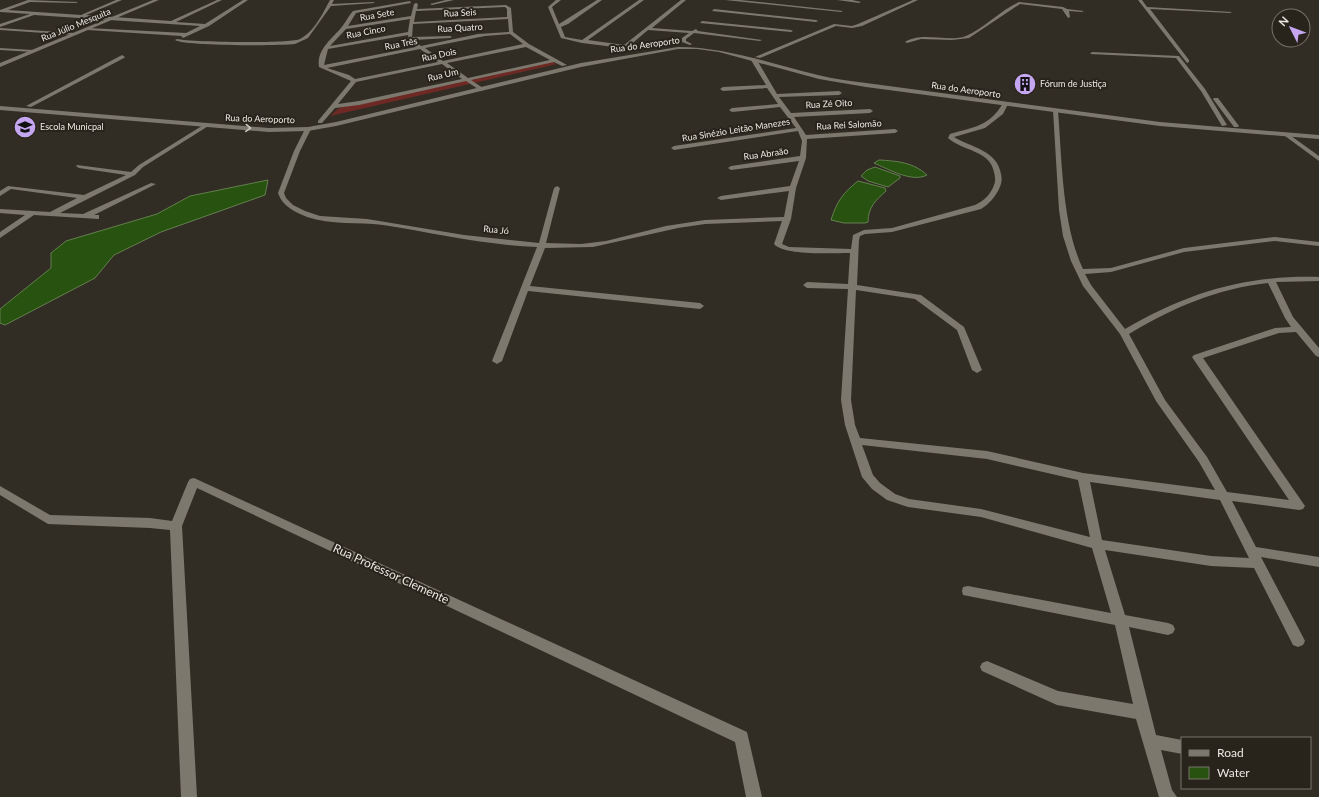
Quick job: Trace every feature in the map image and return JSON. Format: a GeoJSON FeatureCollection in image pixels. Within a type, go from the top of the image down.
{"type":"FeatureCollection","features":[{"type":"Feature","properties":{"kind":"street"},"geometry":{"type":"LineString","coordinates":[[0,11],[31,0],[76,2]]}},
{"type":"Feature","properties":{"kind":"street"},"geometry":{"type":"LineString","coordinates":[[46,14],[81,0]]}},
{"type":"Feature","properties":{"kind":"street"},"geometry":{"type":"LineString","coordinates":[[81,16],[120,0]]}},
{"type":"Feature","properties":{"kind":"street","name":"Rua Júlio Mesquita"},"geometry":{"type":"LineString","coordinates":[[0,65],[157,0]]}},
{"type":"Feature","properties":{"kind":"street"},"geometry":{"type":"LineString","coordinates":[[172,22],[220,0]]}},
{"type":"Feature","properties":{"kind":"street"},"geometry":{"type":"LineString","coordinates":[[246,0],[207,25],[177,40],[219,43],[294,42],[304,40],[331,2],[410,2],[415,4],[502,5],[508,7],[511,33],[527,45],[564,64]]}},
{"type":"Feature","properties":{"kind":"street"},"geometry":{"type":"LineString","coordinates":[[415,4],[452,0]]}},
{"type":"Feature","properties":{"kind":"street"},"geometry":{"type":"LineString","coordinates":[[559,0],[550,7],[563,38],[616,47],[626,46],[684,0]]}},
{"type":"Feature","properties":{"kind":"street"},"geometry":{"type":"LineString","coordinates":[[558,26],[566,23],[600,0]]}},
{"type":"Feature","properties":{"kind":"street"},"geometry":{"type":"LineString","coordinates":[[582,42],[642,0]]}},
{"type":"Feature","properties":{"kind":"street"},"geometry":{"type":"LineString","coordinates":[[690,44],[684,42],[684,40],[726,0],[841,11]]}},
{"type":"Feature","properties":{"kind":"street"},"geometry":{"type":"LineString","coordinates":[[839,0],[860,2]]}},
{"type":"Feature","properties":{"kind":"street"},"geometry":{"type":"LineString","coordinates":[[854,251],[788,249],[778,244],[787,219],[793,188],[803,158],[805,148],[804,137],[800,129],[775,96],[756,58],[836,25],[852,27],[860,25],[916,0]]}},
{"type":"Feature","properties":{"kind":"street"},"geometry":{"type":"LineString","coordinates":[[1140,0],[1236,126]]}},
{"type":"Feature","properties":{"kind":"street"},"geometry":{"type":"LineString","coordinates":[[320,122],[354,81],[322,67],[321,63],[330,41],[344,28],[355,12],[410,2]]}},
{"type":"Feature","properties":{"kind":"street"},"geometry":{"type":"LineString","coordinates":[[906,42],[921,38],[952,39],[967,37],[1019,3],[1082,11]]}},
{"type":"Feature","properties":{"kind":"street"},"geometry":{"type":"LineString","coordinates":[[415,4],[412,16],[410,39],[420,48],[478,88]]}},
{"type":"Feature","properties":{"kind":"street"},"geometry":{"type":"LineString","coordinates":[[1065,8],[1068,17]]}},
{"type":"Feature","properties":{"kind":"street"},"geometry":{"type":"LineString","coordinates":[[1146,8],[1230,12]]}},
{"type":"Feature","properties":{"kind":"street"},"geometry":{"type":"LineString","coordinates":[[0,11],[207,25]]}},
{"type":"Feature","properties":{"kind":"street"},"geometry":{"type":"LineString","coordinates":[[0,26],[37,13]]}},
{"type":"Feature","properties":{"kind":"street","name":"Rua Sete"},"geometry":{"type":"LineString","coordinates":[[344,28],[412,16]]}},
{"type":"Feature","properties":{"kind":"street"},"geometry":{"type":"LineString","coordinates":[[708,16],[816,21]]}},
{"type":"Feature","properties":{"kind":"street"},"geometry":{"type":"LineString","coordinates":[[708,16],[791,31]]}},
{"type":"Feature","properties":{"kind":"street","name":"Rua Seis"},"geometry":{"type":"LineString","coordinates":[[411,23],[510,18]]}},
{"type":"Feature","properties":{"kind":"street"},"geometry":{"type":"LineString","coordinates":[[0,29],[74,34]]}},
{"type":"Feature","properties":{"kind":"street"},"geometry":{"type":"LineString","coordinates":[[88,29],[188,34]]}},
{"type":"Feature","properties":{"kind":"street"},"geometry":{"type":"LineString","coordinates":[[647,29],[694,32],[760,40]]}},
{"type":"Feature","properties":{"kind":"street","name":"Rua Cinco"},"geometry":{"type":"LineString","coordinates":[[326,48],[410,32]]}},
{"type":"Feature","properties":{"kind":"street","name":"Rua Quatro"},"geometry":{"type":"LineString","coordinates":[[410,39],[511,33]]}},
{"type":"Feature","properties":{"kind":"street","name":"Rua Três"},"geometry":{"type":"LineString","coordinates":[[322,67],[483,35]]}},
{"type":"Feature","properties":{"kind":"street","name":"Rua do Aeroporto"},"geometry":{"type":"LineString","coordinates":[[0,108],[269,130],[308,129],[332,125],[478,88],[564,64],[634,51],[690,44],[722,47],[795,71],[848,82],[1055,111],[1082,112],[1236,126],[1319,131]]}},
{"type":"Feature","properties":{"kind":"street","name":"Rua Dois"},"geometry":{"type":"LineString","coordinates":[[354,81],[527,45]]}},
{"type":"Feature","properties":{"kind":"street"},"geometry":{"type":"LineString","coordinates":[[626,46],[634,51]]}},
{"type":"Feature","properties":{"kind":"street","name":"Rua do Aeroporto"},"geometry":{"type":"LineString","coordinates":[[3,104],[276,125],[320,122],[581,65],[663,49],[688,48],[707,49],[756,58],[835,76],[876,83],[1160,124],[1286,135],[1319,136]]}},
{"type":"Feature","properties":{"kind":"street"},"geometry":{"type":"LineString","coordinates":[[0,49],[33,51]]}},
{"type":"Feature","properties":{"kind":"street"},"geometry":{"type":"LineString","coordinates":[[1092,53],[1177,57],[1203,90],[1224,125]]}},
{"type":"Feature","properties":{"kind":"street"},"geometry":{"type":"LineString","coordinates":[[29,106],[122,57]]}},
{"type":"Feature","properties":{"kind":"street","name":"Rua Um"},"geometry":{"type":"LineString","coordinates":[[334,106],[359,103],[555,60]]}},
{"type":"Feature","properties":{"kind":"street"},"geometry":{"type":"LineString","coordinates":[[795,71],[802,68]]}},
{"type":"Feature","properties":{"kind":"street"},"geometry":{"type":"LineString","coordinates":[[723,89],[769,86]]}},
{"type":"Feature","properties":{"kind":"street"},"geometry":{"type":"LineString","coordinates":[[775,96],[839,93]]}},
{"type":"Feature","properties":{"kind":"street"},"geometry":{"type":"LineString","coordinates":[[0,108],[3,104]]}},
{"type":"Feature","properties":{"kind":"street"},"geometry":{"type":"LineString","coordinates":[[1005,104],[1001,113],[984,128],[952,135],[951,138],[976,148],[994,161],[998,170],[999,184],[986,203],[978,207],[892,230],[864,232],[857,235],[854,251],[846,400],[850,425],[868,478],[891,497],[908,503],[982,513],[1097,544],[1211,561],[1258,563]]}},
{"type":"Feature","properties":{"kind":"street"},"geometry":{"type":"LineString","coordinates":[[732,110],[782,105]]}},
{"type":"Feature","properties":{"kind":"street"},"geometry":{"type":"LineString","coordinates":[[1055,111],[1063,210],[1068,236],[1075,261],[1080,272],[1087,286],[1124,333],[1161,401],[1203,460],[1223,495],[1298,642]]}},
{"type":"Feature","properties":{"kind":"street","name":"Rua Zé Oito"},"geometry":{"type":"LineString","coordinates":[[790,115],[870,112]]}},
{"type":"Feature","properties":{"kind":"street"},"geometry":{"type":"LineString","coordinates":[[51,214],[83,197],[133,174],[141,166],[207,125]]}},
{"type":"Feature","properties":{"kind":"street","name":"Rua Jó"},"geometry":{"type":"LineString","coordinates":[[308,129],[297,151],[281,193],[282,198],[287,204],[320,218],[373,222],[449,235],[542,245],[595,245],[694,223],[723,220],[787,219]]}},
{"type":"Feature","properties":{"kind":"street","name":"Rua Sinézio Leitão Manezes"},"geometry":{"type":"LineString","coordinates":[[674,148],[800,129]]}},
{"type":"Feature","properties":{"kind":"street","name":"Rua Rei Salomão"},"geometry":{"type":"LineString","coordinates":[[804,137],[895,132]]}},
{"type":"Feature","properties":{"kind":"street"},"geometry":{"type":"LineString","coordinates":[[1286,135],[1319,160]]}},
{"type":"Feature","properties":{"kind":"street","name":"Rua Abraão"},"geometry":{"type":"LineString","coordinates":[[731,168],[803,158]]}},
{"type":"Feature","properties":{"kind":"street"},"geometry":{"type":"LineString","coordinates":[[79,166],[133,174]]}},
{"type":"Feature","properties":{"kind":"street"},"geometry":{"type":"LineString","coordinates":[[85,216],[153,184]]}},
{"type":"Feature","properties":{"kind":"street"},"geometry":{"type":"LineString","coordinates":[[0,194],[10,187],[83,197]]}},
{"type":"Feature","properties":{"kind":"street"},"geometry":{"type":"LineString","coordinates":[[497,361],[542,245],[557,188]]}},
{"type":"Feature","properties":{"kind":"street"},"geometry":{"type":"LineString","coordinates":[[721,198],[793,188]]}},
{"type":"Feature","properties":{"kind":"street"},"geometry":{"type":"LineString","coordinates":[[0,211],[96,217]]}},
{"type":"Feature","properties":{"kind":"street"},"geometry":{"type":"LineString","coordinates":[[0,236],[32,213]]}},
{"type":"Feature","properties":{"kind":"street"},"geometry":{"type":"LineString","coordinates":[[1080,272],[1111,270],[1184,250],[1275,239],[1319,244]]}},
{"type":"Feature","properties":{"kind":"street"},"geometry":{"type":"LineString","coordinates":[[1124,333],[1155,316],[1200,295],[1236,286],[1272,280],[1319,279]]}},
{"type":"Feature","properties":{"kind":"street"},"geometry":{"type":"LineString","coordinates":[[1272,280],[1289,318],[1319,354]]}},
{"type":"Feature","properties":{"kind":"street"},"geometry":{"type":"LineString","coordinates":[[807,285],[853,287],[918,297],[961,329],[977,370]]}},
{"type":"Feature","properties":{"kind":"street"},"geometry":{"type":"LineString","coordinates":[[525,288],[700,306]]}},
{"type":"Feature","properties":{"kind":"street"},"geometry":{"type":"LineString","coordinates":[[856,441],[988,455],[1083,477],[1299,506],[1197,357],[1278,330],[1298,329]]}},
{"type":"Feature","properties":{"kind":"street"},"geometry":{"type":"LineString","coordinates":[[1083,477],[1097,544],[1120,619],[1142,713],[1166,795],[1169,797]]}},
{"type":"Feature","properties":{"kind":"street","name":"Rua Professor Clemente"},"geometry":{"type":"LineString","coordinates":[[176,526],[194,482],[742,737],[754,797]]}},
{"type":"Feature","properties":{"kind":"street"},"geometry":{"type":"LineString","coordinates":[[0,490],[48,519],[150,523],[176,526],[189,797]]}},
{"type":"Feature","properties":{"kind":"street"},"geometry":{"type":"LineString","coordinates":[[1252,551],[1319,562]]}},
{"type":"Feature","properties":{"kind":"street"},"geometry":{"type":"LineString","coordinates":[[968,592],[1168,629]]}},
{"type":"Feature","properties":{"kind":"street"},"geometry":{"type":"LineString","coordinates":[[988,667],[1057,698],[1142,713]]}},
{"type":"Feature","properties":{"kind":"street"},"geometry":{"type":"LineString","coordinates":[[1150,741],[1181,747]]}},
{"type":"Feature","properties":{"kind":"shaded area"},"geometry":{"type":"Polygon","coordinates":[[[550,61],[557,64],[330,116],[339,108],[550,61]]]}},
{"type":"Feature","properties":{"kind":"water"},"geometry":{"type":"Polygon","coordinates":[[[879,160],[910,165],[916,167],[927,175],[914,177],[893,172],[874,163],[879,160]]]}},
{"type":"Feature","properties":{"kind":"water"},"geometry":{"type":"Polygon","coordinates":[[[875,167],[900,176],[900,178],[888,187],[868,181],[861,176],[867,170],[875,167]]]}},
{"type":"Feature","properties":{"kind":"water"},"geometry":{"type":"Polygon","coordinates":[[[268,180],[265,195],[161,232],[114,255],[95,278],[5,325],[0,323],[0,309],[51,268],[51,253],[66,241],[157,214],[190,196],[268,180]]]}},
{"type":"Feature","properties":{"kind":"water"},"geometry":{"type":"Polygon","coordinates":[[[858,181],[885,188],[886,191],[871,208],[868,222],[844,223],[831,220],[841,198],[848,189],[858,181]]]}},
{"type":"Feature","properties":{"kind":"place","name":"Fórum de Justiça"},"geometry":{"type":"Point","coordinates":[1025,84]}},
{"type":"Feature","properties":{"kind":"place","name":"Escola Municpal"},"geometry":{"type":"Point","coordinates":[25,127]}}]}
